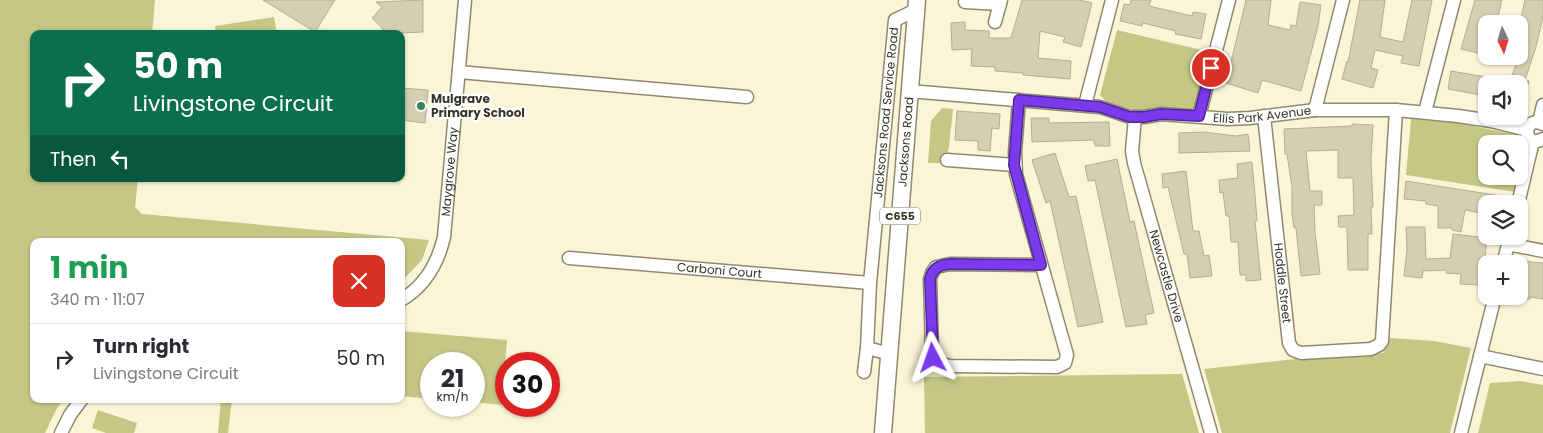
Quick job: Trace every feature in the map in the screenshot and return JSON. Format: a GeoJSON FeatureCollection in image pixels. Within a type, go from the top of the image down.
{"type":"FeatureCollection","features":[{"type":"Feature","properties":{"kind":"main road","name":"Jacksons Road"},"geometry":{"type":"LineString","coordinates":[[884,432],[917,5]]}},
{"type":"Feature","properties":{"kind":"street","name":"Maygrove Way"},"geometry":{"type":"LineString","coordinates":[[405,297],[414,291],[429,274],[442,247],[465,0]]}},
{"type":"Feature","properties":{"kind":"street"},"geometry":{"type":"LineString","coordinates":[[1085,105],[1112,0]]}},
{"type":"Feature","properties":{"kind":"street"},"geometry":{"type":"LineString","coordinates":[[1199,116],[1229,0]]}},
{"type":"Feature","properties":{"kind":"street"},"geometry":{"type":"LineString","coordinates":[[1315,110],[1343,0]]}},
{"type":"Feature","properties":{"kind":"street"},"geometry":{"type":"LineString","coordinates":[[1425,112],[1454,0]]}},
{"type":"Feature","properties":{"kind":"street"},"geometry":{"type":"LineString","coordinates":[[965,2],[1001,2],[995,22]]}},
{"type":"Feature","properties":{"kind":"street","name":"Jacksons Road Service Road"},"geometry":{"type":"LineString","coordinates":[[864,372],[870,283],[895,20],[917,5]]}},
{"type":"Feature","properties":{"kind":"street"},"geometry":{"type":"LineString","coordinates":[[459,72],[746,97]]}},
{"type":"Feature","properties":{"kind":"street","name":"Ellis Park Avenue"},"geometry":{"type":"LineString","coordinates":[[909,91],[1085,105],[1107,108],[1130,117],[1161,114],[1228,119],[1315,110],[1425,112],[1492,121],[1534,137]]}},
{"type":"Feature","properties":{"kind":"street"},"geometry":{"type":"LineString","coordinates":[[1019,100],[1014,165],[1068,355],[1065,363],[1057,367],[949,366],[936,362],[932,352],[930,279],[936,267],[950,264],[1041,265]]}},
{"type":"Feature","properties":{"kind":"street"},"geometry":{"type":"LineString","coordinates":[[1520,195],[1534,137],[1532,123],[1541,123],[1543,105]]}},
{"type":"Feature","properties":{"kind":"street","name":"Hoddle Street"},"geometry":{"type":"LineString","coordinates":[[1264,116],[1290,347],[1296,352],[1301,353],[1370,349],[1379,345],[1383,336],[1396,110]]}},
{"type":"Feature","properties":{"kind":"street","name":"Newcastle Drive"},"geometry":{"type":"LineString","coordinates":[[1135,117],[1132,151],[1134,163],[1210,429]]}},
{"type":"Feature","properties":{"kind":"street"},"geometry":{"type":"LineString","coordinates":[[944,160],[1014,165]]}},
{"type":"Feature","properties":{"kind":"street"},"geometry":{"type":"LineString","coordinates":[[1524,245],[1543,251]]}},
{"type":"Feature","properties":{"kind":"street","name":"Carboni Court"},"geometry":{"type":"LineString","coordinates":[[569,258],[870,283]]}},
{"type":"Feature","properties":{"kind":"street"},"geometry":{"type":"LineString","coordinates":[[1462,428],[1493,305]]}},
{"type":"Feature","properties":{"kind":"street"},"geometry":{"type":"LineString","coordinates":[[866,348],[890,354]]}},
{"type":"Feature","properties":{"kind":"street"},"geometry":{"type":"LineString","coordinates":[[1480,356],[1543,369]]}},
{"type":"Feature","properties":{"kind":"street"},"geometry":{"type":"LineString","coordinates":[[61,433],[70,415],[79,403]]}},
{"type":"Feature","properties":{"kind":"green space"},"geometry":{"type":"Polygon","coordinates":[[[0,0],[155,0],[152,30],[30,30],[30,182],[138,182],[135,207],[142,214],[429,240],[422,260],[405,278],[405,238],[30,238],[30,403],[61,403],[45,433],[0,433],[0,0]]]}},
{"type":"Feature","properties":{"kind":"green space"},"geometry":{"type":"Polygon","coordinates":[[[274,17],[276,30],[216,30],[215,26],[274,17]]]}},
{"type":"Feature","properties":{"kind":"green space"},"geometry":{"type":"Polygon","coordinates":[[[1117,30],[1210,52],[1196,110],[1155,107],[1141,112],[1107,103],[1100,95],[1117,30]]]}},
{"type":"Feature","properties":{"kind":"green space"},"geometry":{"type":"Polygon","coordinates":[[[942,108],[953,109],[949,147],[945,163],[928,163],[931,121],[942,108]]]}},
{"type":"Feature","properties":{"kind":"green space"},"geometry":{"type":"Polygon","coordinates":[[[1411,119],[1458,123],[1512,134],[1513,135],[1478,135],[1478,185],[1517,185],[1515,192],[1406,175],[1411,119]]]}},
{"type":"Feature","properties":{"kind":"green space"},"geometry":{"type":"Polygon","coordinates":[[[405,331],[507,340],[506,352],[495,352],[495,404],[485,403],[485,352],[420,352],[420,398],[405,396],[405,331]]]}},
{"type":"Feature","properties":{"kind":"green space"},"geometry":{"type":"Polygon","coordinates":[[[1390,338],[1434,341],[1471,348],[1450,433],[1222,433],[1204,369],[1295,359],[1383,353],[1390,338]]]}},
{"type":"Feature","properties":{"kind":"green space"},"geometry":{"type":"Polygon","coordinates":[[[1182,374],[1199,433],[925,433],[924,377],[1182,374]]]}},
{"type":"Feature","properties":{"kind":"green space"},"geometry":{"type":"Polygon","coordinates":[[[1520,381],[1543,385],[1543,433],[1478,433],[1490,383],[1520,381]]]}},
{"type":"Feature","properties":{"kind":"green space"},"geometry":{"type":"Polygon","coordinates":[[[221,403],[232,403],[228,433],[218,433],[221,403]]]}},
{"type":"Feature","properties":{"kind":"green space"},"geometry":{"type":"Polygon","coordinates":[[[98,410],[137,423],[134,433],[106,433],[92,428],[98,410]]]}},
{"type":"Feature","properties":{"kind":"building"},"geometry":{"type":"Polygon","coordinates":[[[263,0],[335,0],[316,30],[312,30],[263,0]]]}},
{"type":"Feature","properties":{"kind":"building"},"geometry":{"type":"Polygon","coordinates":[[[423,0],[423,32],[405,33],[405,30],[382,30],[383,29],[372,18],[382,7],[376,2],[423,0]]]}},
{"type":"Feature","properties":{"kind":"building"},"geometry":{"type":"Polygon","coordinates":[[[1022,0],[1080,0],[1092,3],[1081,47],[1063,42],[1065,37],[1040,31],[1038,58],[1071,61],[1070,79],[1023,75],[1023,73],[995,71],[995,67],[971,66],[972,49],[952,50],[951,23],[965,22],[965,30],[989,31],[989,38],[1011,38],[1022,0]]]}},
{"type":"Feature","properties":{"kind":"building"},"geometry":{"type":"Polygon","coordinates":[[[1131,0],[1151,0],[1149,6],[1192,16],[1193,12],[1206,14],[1201,39],[1175,34],[1176,31],[1143,23],[1142,26],[1120,21],[1124,4],[1130,5],[1131,0]]]}},
{"type":"Feature","properties":{"kind":"building"},"geometry":{"type":"Polygon","coordinates":[[[1246,0],[1271,0],[1268,25],[1290,30],[1291,25],[1296,26],[1300,2],[1321,5],[1318,26],[1301,91],[1262,80],[1258,93],[1226,83],[1246,0]]]}},
{"type":"Feature","properties":{"kind":"building"},"geometry":{"type":"Polygon","coordinates":[[[1360,0],[1385,0],[1380,37],[1403,42],[1412,0],[1432,0],[1419,66],[1401,63],[1403,56],[1375,50],[1371,68],[1378,70],[1373,88],[1342,79],[1348,62],[1360,0]]]}},
{"type":"Feature","properties":{"kind":"building"},"geometry":{"type":"Polygon","coordinates":[[[1475,0],[1502,0],[1498,15],[1478,15],[1478,53],[1461,49],[1475,0]]]}},
{"type":"Feature","properties":{"kind":"building"},"geometry":{"type":"Polygon","coordinates":[[[1525,0],[1543,0],[1543,17],[1527,75],[1512,75],[1516,65],[1528,65],[1528,15],[1522,15],[1525,0]]]}},
{"type":"Feature","properties":{"kind":"building"},"geometry":{"type":"Polygon","coordinates":[[[1451,71],[1478,76],[1478,95],[1448,89],[1451,71]]]}},
{"type":"Feature","properties":{"kind":"building"},"geometry":{"type":"Polygon","coordinates":[[[405,88],[428,90],[425,123],[405,120],[405,88]]]}},
{"type":"Feature","properties":{"kind":"building"},"geometry":{"type":"Polygon","coordinates":[[[957,111],[1000,114],[999,129],[992,128],[990,151],[978,150],[978,141],[955,140],[957,111]]]}},
{"type":"Feature","properties":{"kind":"building"},"geometry":{"type":"Polygon","coordinates":[[[1031,118],[1049,118],[1049,123],[1109,122],[1110,146],[1095,146],[1094,140],[1032,142],[1031,118]]]}},
{"type":"Feature","properties":{"kind":"building"},"geometry":{"type":"Polygon","coordinates":[[[1352,124],[1373,125],[1371,159],[1373,207],[1371,207],[1372,234],[1368,234],[1368,270],[1348,270],[1347,227],[1339,227],[1338,216],[1354,215],[1353,178],[1338,178],[1338,150],[1306,151],[1310,191],[1322,191],[1322,205],[1314,205],[1320,274],[1301,276],[1296,228],[1294,228],[1292,213],[1292,187],[1287,154],[1285,154],[1284,129],[1352,126],[1352,124]]]}},
{"type":"Feature","properties":{"kind":"building"},"geometry":{"type":"Polygon","coordinates":[[[1204,132],[1236,136],[1248,134],[1250,151],[1179,153],[1179,133],[1204,132]]]}},
{"type":"Feature","properties":{"kind":"building"},"geometry":{"type":"Polygon","coordinates":[[[1055,153],[1069,197],[1076,196],[1103,322],[1078,327],[1050,201],[1046,203],[1032,160],[1055,153]]]}},
{"type":"Feature","properties":{"kind":"building"},"geometry":{"type":"Polygon","coordinates":[[[1117,159],[1130,222],[1134,221],[1154,313],[1145,315],[1147,324],[1126,327],[1095,180],[1088,181],[1085,166],[1117,159]]]}},
{"type":"Feature","properties":{"kind":"building"},"geometry":{"type":"Polygon","coordinates":[[[1252,162],[1261,280],[1246,281],[1246,275],[1240,275],[1238,242],[1231,242],[1229,216],[1226,216],[1223,192],[1220,193],[1219,180],[1238,178],[1237,164],[1252,162]]]}},
{"type":"Feature","properties":{"kind":"building"},"geometry":{"type":"Polygon","coordinates":[[[1186,171],[1193,231],[1199,231],[1204,256],[1209,255],[1212,276],[1190,278],[1187,254],[1184,254],[1168,187],[1163,188],[1162,174],[1186,171]]]}},
{"type":"Feature","properties":{"kind":"building"},"geometry":{"type":"Polygon","coordinates":[[[1406,181],[1495,195],[1478,195],[1478,212],[1465,210],[1461,232],[1452,230],[1452,228],[1438,228],[1438,206],[1426,204],[1426,201],[1404,199],[1406,181]]]}},
{"type":"Feature","properties":{"kind":"building"},"geometry":{"type":"Polygon","coordinates":[[[1406,227],[1425,227],[1426,259],[1450,258],[1453,234],[1478,237],[1478,245],[1486,245],[1485,255],[1478,255],[1478,285],[1460,284],[1461,274],[1446,273],[1446,270],[1423,271],[1422,278],[1404,276],[1407,250],[1406,227]]]}},
{"type":"Feature","properties":{"kind":"building"},"geometry":{"type":"Polygon","coordinates":[[[1528,262],[1543,263],[1543,299],[1530,297],[1528,299],[1528,262]]]}},
{"type":"Feature","properties":{"kind":"place","name":"Mulgrave Primary School"},"geometry":{"type":"Point","coordinates":[421,106]}},
{"type":"Feature","properties":{"kind":"route"},"geometry":{"type":"LineString","coordinates":[[933,358],[930,279],[936,267],[950,264],[1041,265],[1014,165],[1019,100],[1107,108],[1130,117],[1161,114],[1199,116],[1211,68]]}}]}
